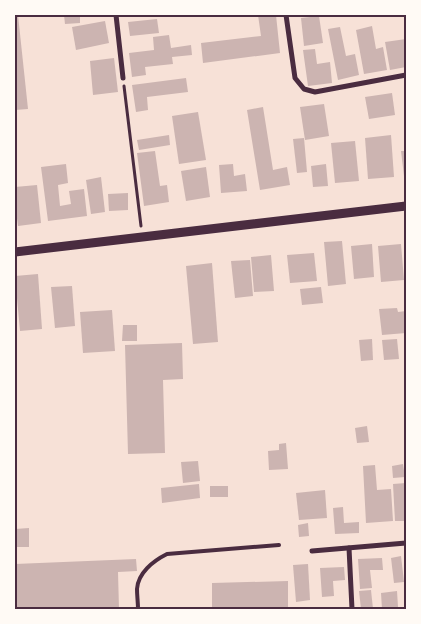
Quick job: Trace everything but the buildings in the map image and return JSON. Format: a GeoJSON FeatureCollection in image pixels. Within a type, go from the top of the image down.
{"type":"FeatureCollection","features":[{"type":"Feature","properties":{"kind":"street"},"geometry":{"type":"LineString","coordinates":[[116,15],[123,78]]}},
{"type":"Feature","properties":{"kind":"street"},"geometry":{"type":"LineString","coordinates":[[286,15],[296,78],[304,89],[315,92],[406,76]]}},
{"type":"Feature","properties":{"kind":"street"},"geometry":{"type":"LineString","coordinates":[[15,252],[406,206]]}},
{"type":"Feature","properties":{"kind":"street"},"geometry":{"type":"LineString","coordinates":[[312,551],[406,543]]}},
{"type":"Feature","properties":{"kind":"street"},"geometry":{"type":"LineString","coordinates":[[349,548],[352,609]]}},
{"type":"Feature","properties":{"kind":"lane"},"geometry":{"type":"LineString","coordinates":[[138,609],[137,587],[140,578],[158,558],[167,554],[279,545]]}},
{"type":"Feature","properties":{"kind":"path"},"geometry":{"type":"LineString","coordinates":[[123,78],[142,237]]}}]}
